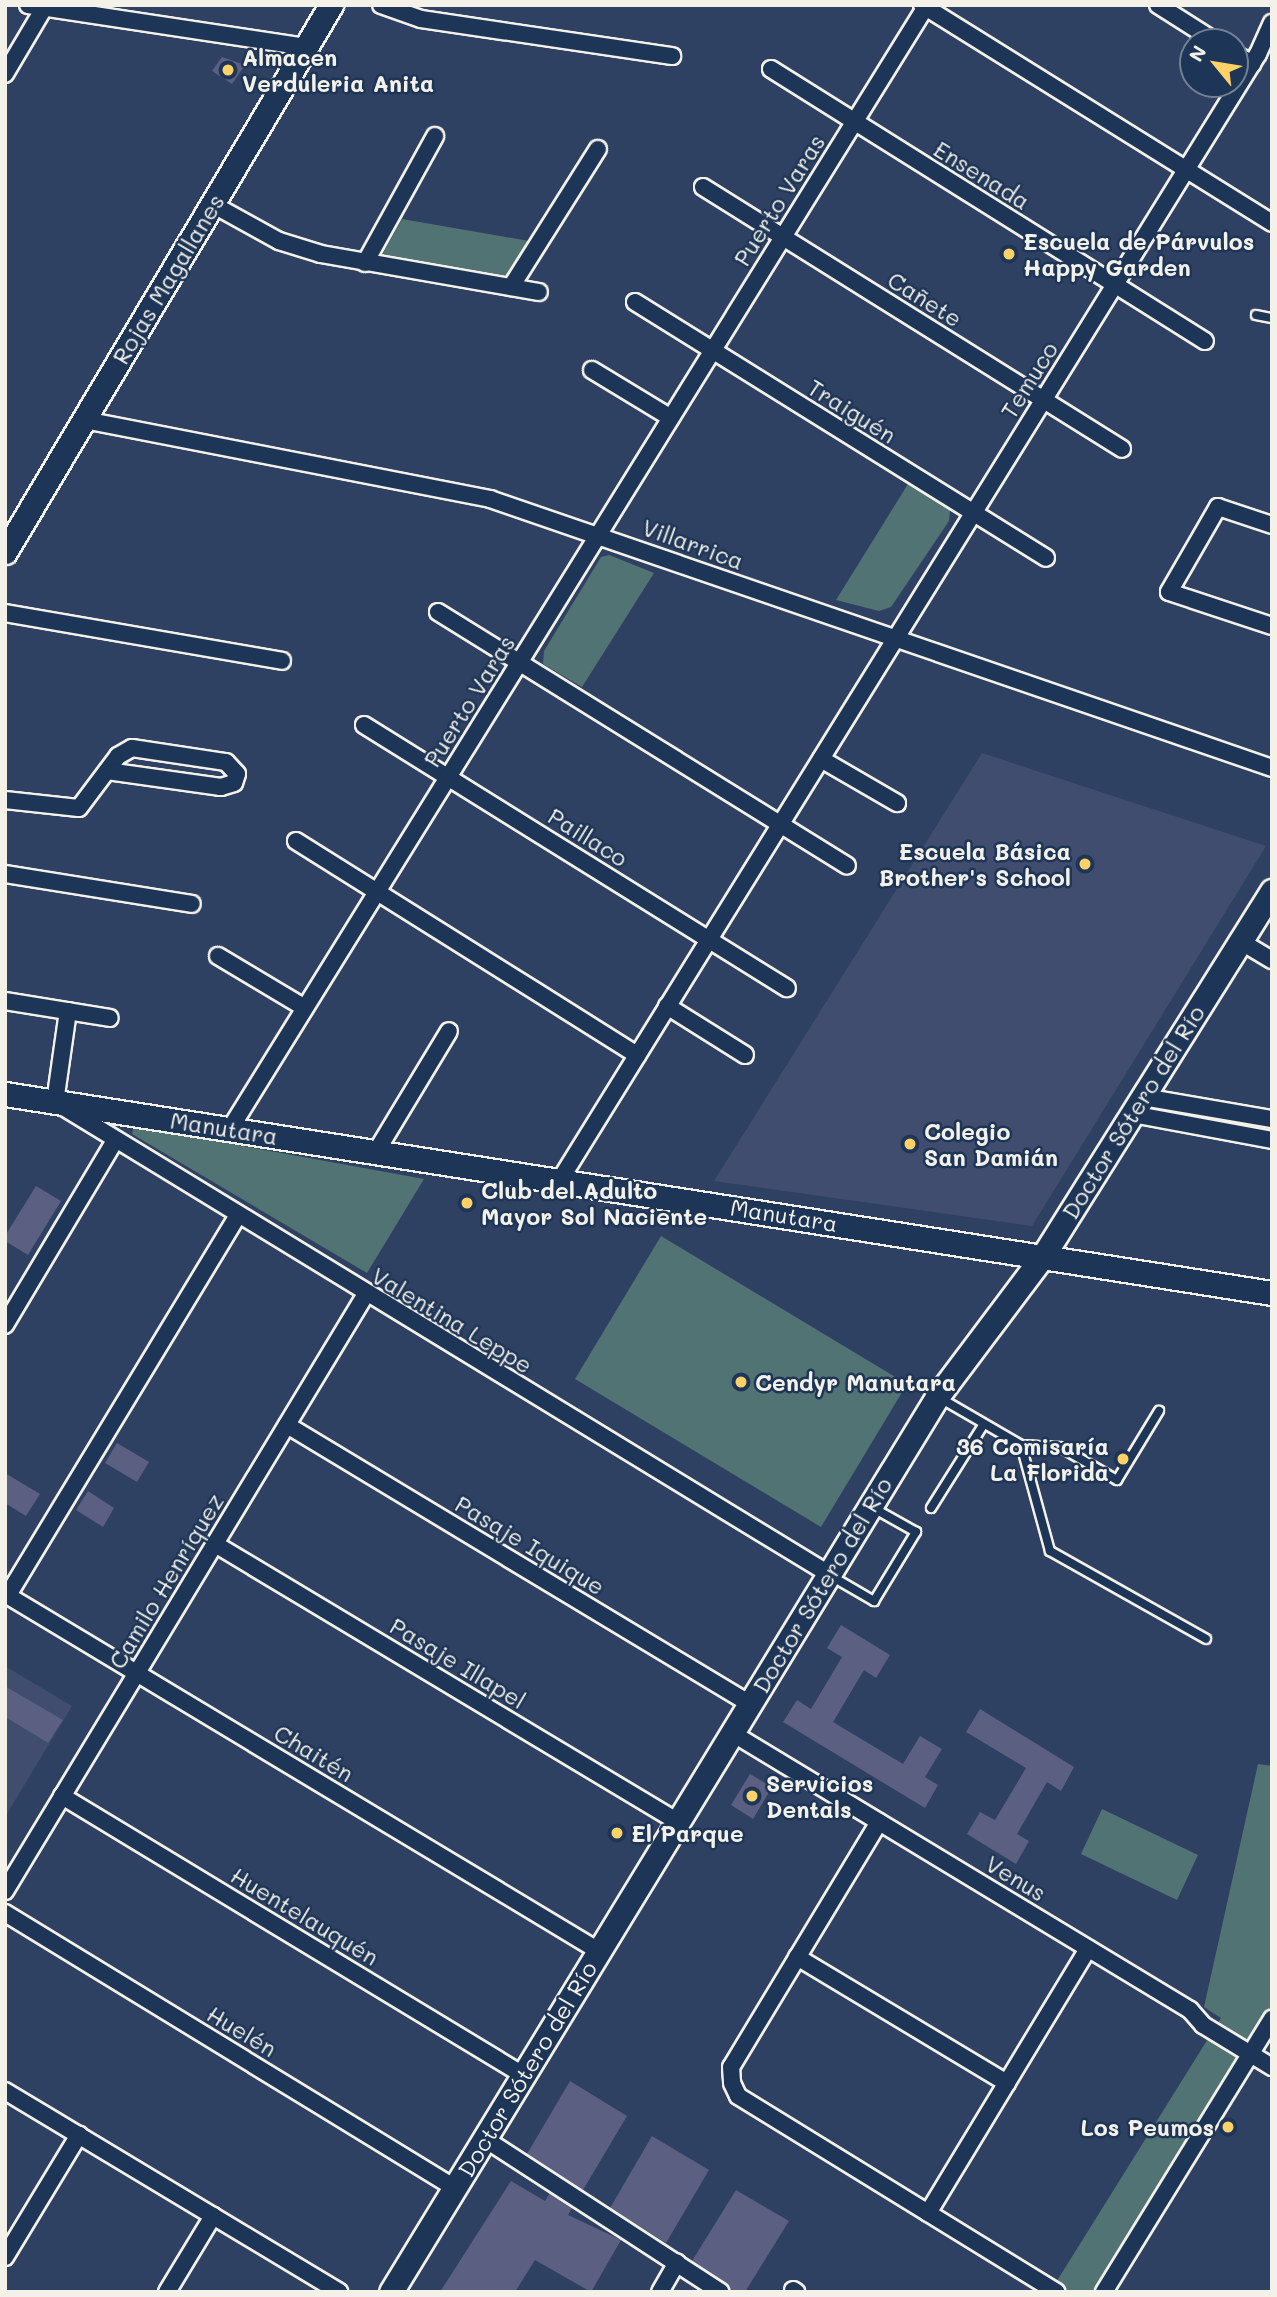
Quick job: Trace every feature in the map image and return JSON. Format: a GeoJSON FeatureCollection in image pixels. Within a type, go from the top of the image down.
{"type":"FeatureCollection","features":[{"type":"Feature","properties":{"kind":"main road","name":"Rojas Magallanes"},"geometry":{"type":"LineString","coordinates":[[5,552],[331,5]]}},
{"type":"Feature","properties":{"kind":"main road","name":"Doctor Sótero del Río"},"geometry":{"type":"LineString","coordinates":[[391,2292],[937,1397],[1043,1256],[1272,891]]}},
{"type":"Feature","properties":{"kind":"main road","name":"Manutara"},"geometry":{"type":"LineString","coordinates":[[5,1094],[1272,1293]]}},
{"type":"Feature","properties":{"kind":"street"},"geometry":{"type":"LineString","coordinates":[[381,5],[409,17],[672,56]]}},
{"type":"Feature","properties":{"kind":"street"},"geometry":{"type":"LineString","coordinates":[[1158,5],[1194,28]]}},
{"type":"Feature","properties":{"kind":"street"},"geometry":{"type":"LineString","coordinates":[[5,74],[36,6],[306,47]]}},
{"type":"Feature","properties":{"kind":"street"},"geometry":{"type":"LineString","coordinates":[[925,6],[1272,223]]}},
{"type":"Feature","properties":{"kind":"street","name":"Puerto Varas"},"geometry":{"type":"LineString","coordinates":[[230,1129],[925,6]]}},
{"type":"Feature","properties":{"kind":"street","name":"Temuco"},"geometry":{"type":"LineString","coordinates":[[560,1180],[1186,170],[1260,61],[1272,23]]}},
{"type":"Feature","properties":{"kind":"street","name":"Ensenada"},"geometry":{"type":"LineString","coordinates":[[771,69],[1205,341]]}},
{"type":"Feature","properties":{"kind":"street"},"geometry":{"type":"LineString","coordinates":[[365,263],[435,136]]}},
{"type":"Feature","properties":{"kind":"street"},"geometry":{"type":"LineString","coordinates":[[511,287],[598,149]]}},
{"type":"Feature","properties":{"kind":"street","name":"Cañete"},"geometry":{"type":"LineString","coordinates":[[703,187],[1122,449]]}},
{"type":"Feature","properties":{"kind":"street"},"geometry":{"type":"LineString","coordinates":[[212,204],[279,242],[365,263],[539,292]]}},
{"type":"Feature","properties":{"kind":"street","name":"Traiguén"},"geometry":{"type":"LineString","coordinates":[[635,302],[1046,558]]}},
{"type":"Feature","properties":{"kind":"street"},"geometry":{"type":"LineString","coordinates":[[592,370],[671,418]]}},
{"type":"Feature","properties":{"kind":"street","name":"Villarrica"},"geometry":{"type":"LineString","coordinates":[[84,420],[433,485],[599,534],[894,640],[1272,768]]}},
{"type":"Feature","properties":{"kind":"street"},"geometry":{"type":"LineString","coordinates":[[1272,525],[1218,507],[1169,592],[1272,626]]}},
{"type":"Feature","properties":{"kind":"street"},"geometry":{"type":"LineString","coordinates":[[438,612],[848,866]]}},
{"type":"Feature","properties":{"kind":"street"},"geometry":{"type":"LineString","coordinates":[[5,613],[282,661]]}},
{"type":"Feature","properties":{"kind":"street","name":"Paillaco"},"geometry":{"type":"LineString","coordinates":[[364,725],[788,988]]}},
{"type":"Feature","properties":{"kind":"street"},"geometry":{"type":"LineString","coordinates":[[5,800],[72,810],[85,804],[107,771],[124,751],[141,749],[226,762],[237,777],[221,788],[107,771]]}},
{"type":"Feature","properties":{"kind":"street"},"geometry":{"type":"LineString","coordinates":[[821,759],[897,803]]}},
{"type":"Feature","properties":{"kind":"street"},"geometry":{"type":"LineString","coordinates":[[296,841],[637,1055]]}},
{"type":"Feature","properties":{"kind":"street"},"geometry":{"type":"LineString","coordinates":[[5,874],[192,904]]}},
{"type":"Feature","properties":{"kind":"street"},"geometry":{"type":"LineString","coordinates":[[1240,941],[1272,960]]}},
{"type":"Feature","properties":{"kind":"street"},"geometry":{"type":"LineString","coordinates":[[218,956],[305,1008]]}},
{"type":"Feature","properties":{"kind":"street"},"geometry":{"type":"LineString","coordinates":[[5,1002],[110,1018]]}},
{"type":"Feature","properties":{"kind":"street"},"geometry":{"type":"LineString","coordinates":[[667,1006],[745,1055]]}},
{"type":"Feature","properties":{"kind":"street"},"geometry":{"type":"LineString","coordinates":[[55,1102],[68,1011]]}},
{"type":"Feature","properties":{"kind":"street"},"geometry":{"type":"LineString","coordinates":[[376,1152],[449,1031]]}},
{"type":"Feature","properties":{"kind":"street","name":"Valentina Leppe"},"geometry":{"type":"LineString","coordinates":[[55,1102],[114,1142],[829,1574]]}},
{"type":"Feature","properties":{"kind":"street"},"geometry":{"type":"LineString","coordinates":[[1138,1106],[1272,1119]]}},
{"type":"Feature","properties":{"kind":"street"},"geometry":{"type":"LineString","coordinates":[[1138,1106],[1272,1140]]}},
{"type":"Feature","properties":{"kind":"street"},"geometry":{"type":"LineString","coordinates":[[5,1325],[114,1142]]}},
{"type":"Feature","properties":{"kind":"street"},"geometry":{"type":"LineString","coordinates":[[7,1594],[237,1217]]}},
{"type":"Feature","properties":{"kind":"street","name":"Camilo Henríquez"},"geometry":{"type":"LineString","coordinates":[[5,1891],[366,1294]]}},
{"type":"Feature","properties":{"kind":"street","name":"Pasaje Iquique"},"geometry":{"type":"LineString","coordinates":[[287,1425],[750,1704]]}},
{"type":"Feature","properties":{"kind":"street","name":"Pasaje Illapel"},"geometry":{"type":"LineString","coordinates":[[215,1544],[678,1822]]}},
{"type":"Feature","properties":{"kind":"street","name":"Chaitén"},"geometry":{"type":"LineString","coordinates":[[7,1594],[599,1951]]}},
{"type":"Feature","properties":{"kind":"street","name":"Venus"},"geometry":{"type":"LineString","coordinates":[[732,1733],[1088,1949],[1272,2067]]}},
{"type":"Feature","properties":{"kind":"street","name":"Huentelauquén"},"geometry":{"type":"LineString","coordinates":[[62,1796],[523,2075]]}},
{"type":"Feature","properties":{"kind":"street"},"geometry":{"type":"LineString","coordinates":[[879,1822],[732,2067],[738,2096],[1056,2292]]}},
{"type":"Feature","properties":{"kind":"street","name":"Huelén"},"geometry":{"type":"LineString","coordinates":[[5,1913],[455,2188]]}},
{"type":"Feature","properties":{"kind":"street"},"geometry":{"type":"LineString","coordinates":[[928,2213],[1088,1949]]}},
{"type":"Feature","properties":{"kind":"street"},"geometry":{"type":"LineString","coordinates":[[797,1957],[1007,2083]]}},
{"type":"Feature","properties":{"kind":"street"},"geometry":{"type":"LineString","coordinates":[[1104,2292],[1272,2019]]}},
{"type":"Feature","properties":{"kind":"street"},"geometry":{"type":"LineString","coordinates":[[5,2091],[339,2292]]}},
{"type":"Feature","properties":{"kind":"street"},"geometry":{"type":"LineString","coordinates":[[5,2257],[79,2135]]}},
{"type":"Feature","properties":{"kind":"street"},"geometry":{"type":"LineString","coordinates":[[485,2139],[721,2292]]}},
{"type":"Feature","properties":{"kind":"street"},"geometry":{"type":"LineString","coordinates":[[167,2292],[213,2216]]}},
{"type":"Feature","properties":{"kind":"street"},"geometry":{"type":"LineString","coordinates":[[660,2292],[677,2263]]}},
{"type":"Feature","properties":{"kind":"lane"},"geometry":{"type":"LineString","coordinates":[[1256,315],[1272,318]]}},
{"type":"Feature","properties":{"kind":"lane"},"geometry":{"type":"LineString","coordinates":[[937,1397],[1021,1445],[1060,1447],[1116,1480],[1159,1411]]}},
{"type":"Feature","properties":{"kind":"lane"},"geometry":{"type":"LineString","coordinates":[[932,1508],[984,1424]]}},
{"type":"Feature","properties":{"kind":"lane"},"geometry":{"type":"LineString","coordinates":[[1021,1445],[1050,1551],[1206,1639]]}},
{"type":"Feature","properties":{"kind":"lane"},"geometry":{"type":"LineString","coordinates":[[829,1574],[874,1601],[916,1532],[870,1506]]}},
{"type":"Feature","properties":{"kind":"shaded area"},"geometry":{"type":"Polygon","coordinates":[[[982,753],[1266,846],[1032,1226],[714,1181],[982,753]]]}},
{"type":"Feature","properties":{"kind":"shaded area"},"geometry":{"type":"Polygon","coordinates":[[[5,1666],[72,1706],[5,1817],[5,1717],[48,1743],[62,1720],[5,1686],[5,1666]]]}},
{"type":"Feature","properties":{"kind":"green space"},"geometry":{"type":"Polygon","coordinates":[[[402,219],[529,241],[510,277],[382,255],[402,219]]]}},
{"type":"Feature","properties":{"kind":"green space"},"geometry":{"type":"Polygon","coordinates":[[[908,484],[950,510],[949,521],[891,607],[879,611],[836,600],[908,484]]]}},
{"type":"Feature","properties":{"kind":"green space"},"geometry":{"type":"Polygon","coordinates":[[[609,555],[654,573],[582,687],[543,664],[544,651],[601,557],[609,555]]]}},
{"type":"Feature","properties":{"kind":"green space"},"geometry":{"type":"Polygon","coordinates":[[[134,1126],[424,1179],[367,1273],[132,1134],[134,1126]]]}},
{"type":"Feature","properties":{"kind":"green space","name":"Cendyr Manutara"},"geometry":{"type":"Polygon","coordinates":[[[661,1236],[907,1384],[821,1527],[575,1379],[661,1236]]]}},
{"type":"Feature","properties":{"kind":"green space"},"geometry":{"type":"Polygon","coordinates":[[[1258,1764],[1272,1766],[1272,2011],[1098,2292],[1050,2292],[1221,2018],[1204,2007],[1258,1764]]]}},
{"type":"Feature","properties":{"kind":"green space"},"geometry":{"type":"Polygon","coordinates":[[[1102,1809],[1198,1855],[1177,1900],[1081,1854],[1102,1809]]]}},
{"type":"Feature","properties":{"kind":"building","name":"Almacen Verduleria Anita"},"geometry":{"type":"Polygon","coordinates":[[[222,57],[245,65],[232,84],[212,71],[222,57]]]}},
{"type":"Feature","properties":{"kind":"building"},"geometry":{"type":"Polygon","coordinates":[[[36,1186],[61,1201],[28,1255],[5,1241],[5,1236],[36,1186]]]}},
{"type":"Feature","properties":{"kind":"building"},"geometry":{"type":"Polygon","coordinates":[[[117,1443],[149,1462],[137,1482],[105,1463],[117,1443]]]}},
{"type":"Feature","properties":{"kind":"building"},"geometry":{"type":"Polygon","coordinates":[[[5,1473],[40,1494],[26,1516],[5,1503],[5,1473]]]}},
{"type":"Feature","properties":{"kind":"building"},"geometry":{"type":"Polygon","coordinates":[[[88,1491],[114,1508],[103,1527],[76,1510],[88,1491]]]}},
{"type":"Feature","properties":{"kind":"building"},"geometry":{"type":"Polygon","coordinates":[[[841,1625],[890,1655],[876,1678],[864,1670],[833,1722],[903,1764],[920,1736],[942,1749],[925,1777],[938,1785],[925,1808],[783,1722],[797,1700],[811,1709],[842,1657],[827,1648],[841,1625]]]}},
{"type":"Feature","properties":{"kind":"building"},"geometry":{"type":"Polygon","coordinates":[[[5,1686],[63,1720],[48,1743],[5,1717],[5,1686]]]}},
{"type":"Feature","properties":{"kind":"building"},"geometry":{"type":"Polygon","coordinates":[[[980,1709],[1074,1767],[1061,1791],[1047,1782],[1017,1834],[1029,1841],[1016,1864],[967,1834],[980,1812],[995,1820],[1026,1768],[966,1732],[980,1709]]]}},
{"type":"Feature","properties":{"kind":"building","name":"Servicios Dentals"},"geometry":{"type":"Polygon","coordinates":[[[750,1774],[772,1787],[753,1819],[731,1805],[750,1774]]]}},
{"type":"Feature","properties":{"kind":"building"},"geometry":{"type":"Polygon","coordinates":[[[570,2081],[627,2116],[583,2190],[527,2154],[570,2081]]]}},
{"type":"Feature","properties":{"kind":"building"},"geometry":{"type":"Polygon","coordinates":[[[652,2136],[709,2170],[666,2243],[610,2208],[652,2136]]]}},
{"type":"Feature","properties":{"kind":"building"},"geometry":{"type":"Polygon","coordinates":[[[511,2181],[545,2201],[550,2193],[572,2208],[568,2215],[621,2240],[591,2292],[535,2260],[515,2292],[440,2292],[511,2181]]]}},
{"type":"Feature","properties":{"kind":"building"},"geometry":{"type":"Polygon","coordinates":[[[736,2190],[789,2221],[745,2292],[735,2292],[692,2261],[736,2190]]]}},
{"type":"Feature","properties":{"kind":"place","name":"Almacen Verduleria Anita"},"geometry":{"type":"Point","coordinates":[228,70]}},
{"type":"Feature","properties":{"kind":"place","name":"Escuela de Párvulos Happy Garden"},"geometry":{"type":"Point","coordinates":[1009,254]}},
{"type":"Feature","properties":{"kind":"place","name":"Escuela Básica Brother's School"},"geometry":{"type":"Point","coordinates":[1085,864]}},
{"type":"Feature","properties":{"kind":"place","name":"Colegio San Damián"},"geometry":{"type":"Point","coordinates":[910,1144]}},
{"type":"Feature","properties":{"kind":"place","name":"Club del Adulto Mayor Sol Naciente"},"geometry":{"type":"Point","coordinates":[467,1203]}},
{"type":"Feature","properties":{"kind":"place","name":"Cendyr Manutara"},"geometry":{"type":"Point","coordinates":[741,1382]}},
{"type":"Feature","properties":{"kind":"place","name":"36 Comisaría La Florida"},"geometry":{"type":"Point","coordinates":[1123,1459]}},
{"type":"Feature","properties":{"kind":"place","name":"Servicios Dentals"},"geometry":{"type":"Point","coordinates":[752,1796]}},
{"type":"Feature","properties":{"kind":"place","name":"El Parque"},"geometry":{"type":"Point","coordinates":[617,1833]}},
{"type":"Feature","properties":{"kind":"place","name":"Los Peumos"},"geometry":{"type":"Point","coordinates":[1228,2127]}}]}
